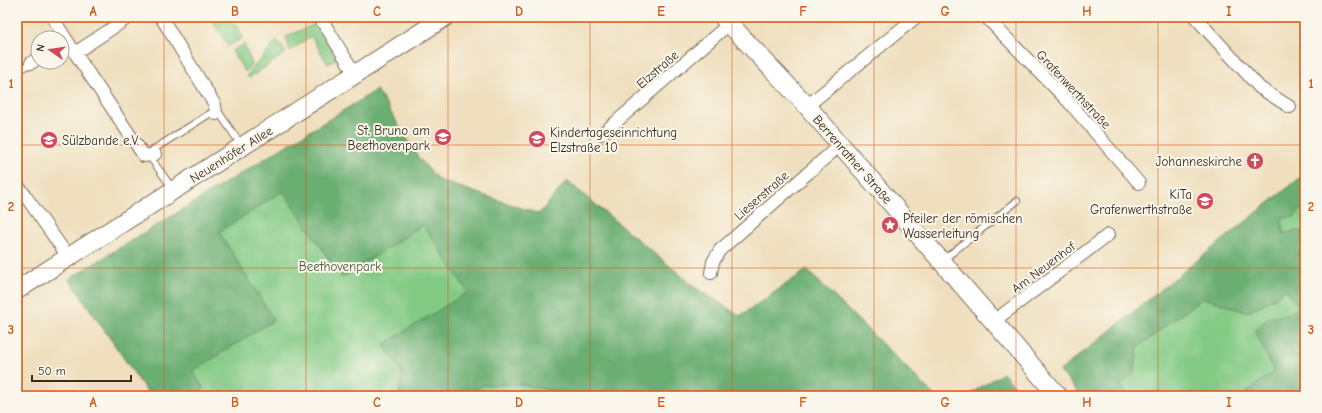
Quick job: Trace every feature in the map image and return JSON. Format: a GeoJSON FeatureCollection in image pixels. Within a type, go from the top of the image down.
{"type":"FeatureCollection","features":[{"type":"Feature","properties":{"kind":"street"},"geometry":{"type":"LineString","coordinates":[[52,17],[58,30]]}},
{"type":"Feature","properties":{"kind":"street"},"geometry":{"type":"LineString","coordinates":[[75,53],[129,17]]}},
{"type":"Feature","properties":{"kind":"street"},"geometry":{"type":"LineString","coordinates":[[161,17],[215,105],[216,113]]}},
{"type":"Feature","properties":{"kind":"street"},"geometry":{"type":"LineString","coordinates":[[320,17],[355,74]]}},
{"type":"Feature","properties":{"kind":"street","name":"Neuenhöfer Allee"},"geometry":{"type":"LineString","coordinates":[[17,290],[445,17]]}},
{"type":"Feature","properties":{"kind":"street"},"geometry":{"type":"LineString","coordinates":[[807,106],[916,17]]}},
{"type":"Feature","properties":{"kind":"street","name":"Grafenwerthstraße"},"geometry":{"type":"LineString","coordinates":[[988,17],[1068,101],[1139,183]]}},
{"type":"Feature","properties":{"kind":"street"},"geometry":{"type":"LineString","coordinates":[[1195,17],[1260,88],[1290,107]]}},
{"type":"Feature","properties":{"kind":"street","name":"Berrenrather Straße"},"geometry":{"type":"LineString","coordinates":[[726,20],[807,106],[1058,396]]}},
{"type":"Feature","properties":{"kind":"street","name":"Elzstraße"},"geometry":{"type":"LineString","coordinates":[[602,134],[726,20]]}},
{"type":"Feature","properties":{"kind":"street"},"geometry":{"type":"LineString","coordinates":[[70,48],[75,53],[144,156],[153,155]]}},
{"type":"Feature","properties":{"kind":"street","name":"Lieserstraße"},"geometry":{"type":"LineString","coordinates":[[711,273],[713,262],[720,250],[840,145]]}},
{"type":"Feature","properties":{"kind":"street"},"geometry":{"type":"LineString","coordinates":[[17,184],[69,258]]}},
{"type":"Feature","properties":{"kind":"street","name":"Am Neuenhof"},"geometry":{"type":"LineString","coordinates":[[994,321],[1108,235]]}},
{"type":"Feature","properties":{"kind":"lane"},"geometry":{"type":"LineString","coordinates":[[17,72],[30,64]]}},
{"type":"Feature","properties":{"kind":"lane"},"geometry":{"type":"LineString","coordinates":[[174,190],[152,160],[154,149],[211,113],[220,114],[242,147]]}},
{"type":"Feature","properties":{"kind":"lane"},"geometry":{"type":"LineString","coordinates":[[942,262],[1017,201]]}},
{"type":"Feature","properties":{"kind":"green space"},"geometry":{"type":"Polygon","coordinates":[[[210,17],[227,17],[237,27],[242,38],[228,46],[210,17]]]}},
{"type":"Feature","properties":{"kind":"green space"},"geometry":{"type":"Polygon","coordinates":[[[315,24],[337,59],[328,64],[311,36],[290,51],[286,37],[315,24]]]}},
{"type":"Feature","properties":{"kind":"green space"},"geometry":{"type":"Polygon","coordinates":[[[278,41],[286,53],[249,78],[247,75],[278,41]]]}},
{"type":"Feature","properties":{"kind":"green space"},"geometry":{"type":"Polygon","coordinates":[[[244,44],[252,64],[245,72],[232,51],[244,44]]]}},
{"type":"Feature","properties":{"kind":"green space","name":"Beethovenpark"},"geometry":{"type":"Polygon","coordinates":[[[377,90],[418,157],[438,180],[539,214],[567,181],[696,288],[740,316],[807,270],[935,396],[150,396],[69,279],[377,90]]]}},
{"type":"Feature","properties":{"kind":"green space","name":"Beethovenpark"},"geometry":{"type":"Polygon","coordinates":[[[377,90],[418,157],[438,180],[539,214],[567,181],[696,288],[740,316],[807,270],[935,396],[565,396],[563,393],[520,384],[484,385],[463,396],[399,396],[402,373],[384,344],[468,292],[423,225],[341,277],[283,191],[219,232],[274,320],[193,371],[204,389],[194,396],[150,396],[69,279],[377,90]]]}},
{"type":"Feature","properties":{"kind":"green space"},"geometry":{"type":"Polygon","coordinates":[[[1305,174],[1305,396],[1081,396],[1060,371],[1305,174]]]}},
{"type":"Feature","properties":{"kind":"green space"},"geometry":{"type":"Polygon","coordinates":[[[1305,174],[1305,206],[1294,217],[1282,218],[1283,233],[1302,230],[1302,241],[1305,240],[1305,249],[1298,253],[1305,279],[1295,289],[1305,302],[1305,396],[1241,396],[1274,372],[1255,330],[1270,316],[1288,315],[1299,306],[1285,289],[1275,298],[1247,312],[1203,298],[1138,347],[1135,372],[1121,384],[1127,396],[1081,396],[1060,371],[1305,174]]]}},
{"type":"Feature","properties":{"kind":"green space"},"geometry":{"type":"Polygon","coordinates":[[[1003,373],[1023,396],[967,396],[1003,373]]]}},
{"type":"Feature","properties":{"kind":"place","name":"St. Bruno am Beethovenpark"},"geometry":{"type":"Point","coordinates":[443,137]}},
{"type":"Feature","properties":{"kind":"place","name":"Kindertageseinrichtung Elzstraße 10"},"geometry":{"type":"Point","coordinates":[537,139]}},
{"type":"Feature","properties":{"kind":"place","name":"Sülzbande e.V."},"geometry":{"type":"Point","coordinates":[49,140]}},
{"type":"Feature","properties":{"kind":"place","name":"Johanneskirche"},"geometry":{"type":"Point","coordinates":[1255,161]}},
{"type":"Feature","properties":{"kind":"place","name":"KiTa Grafenwerthstraße"},"geometry":{"type":"Point","coordinates":[1205,201]}},
{"type":"Feature","properties":{"kind":"place","name":"Pfeiler der römischen Wasserleitung"},"geometry":{"type":"Point","coordinates":[890,225]}}]}
